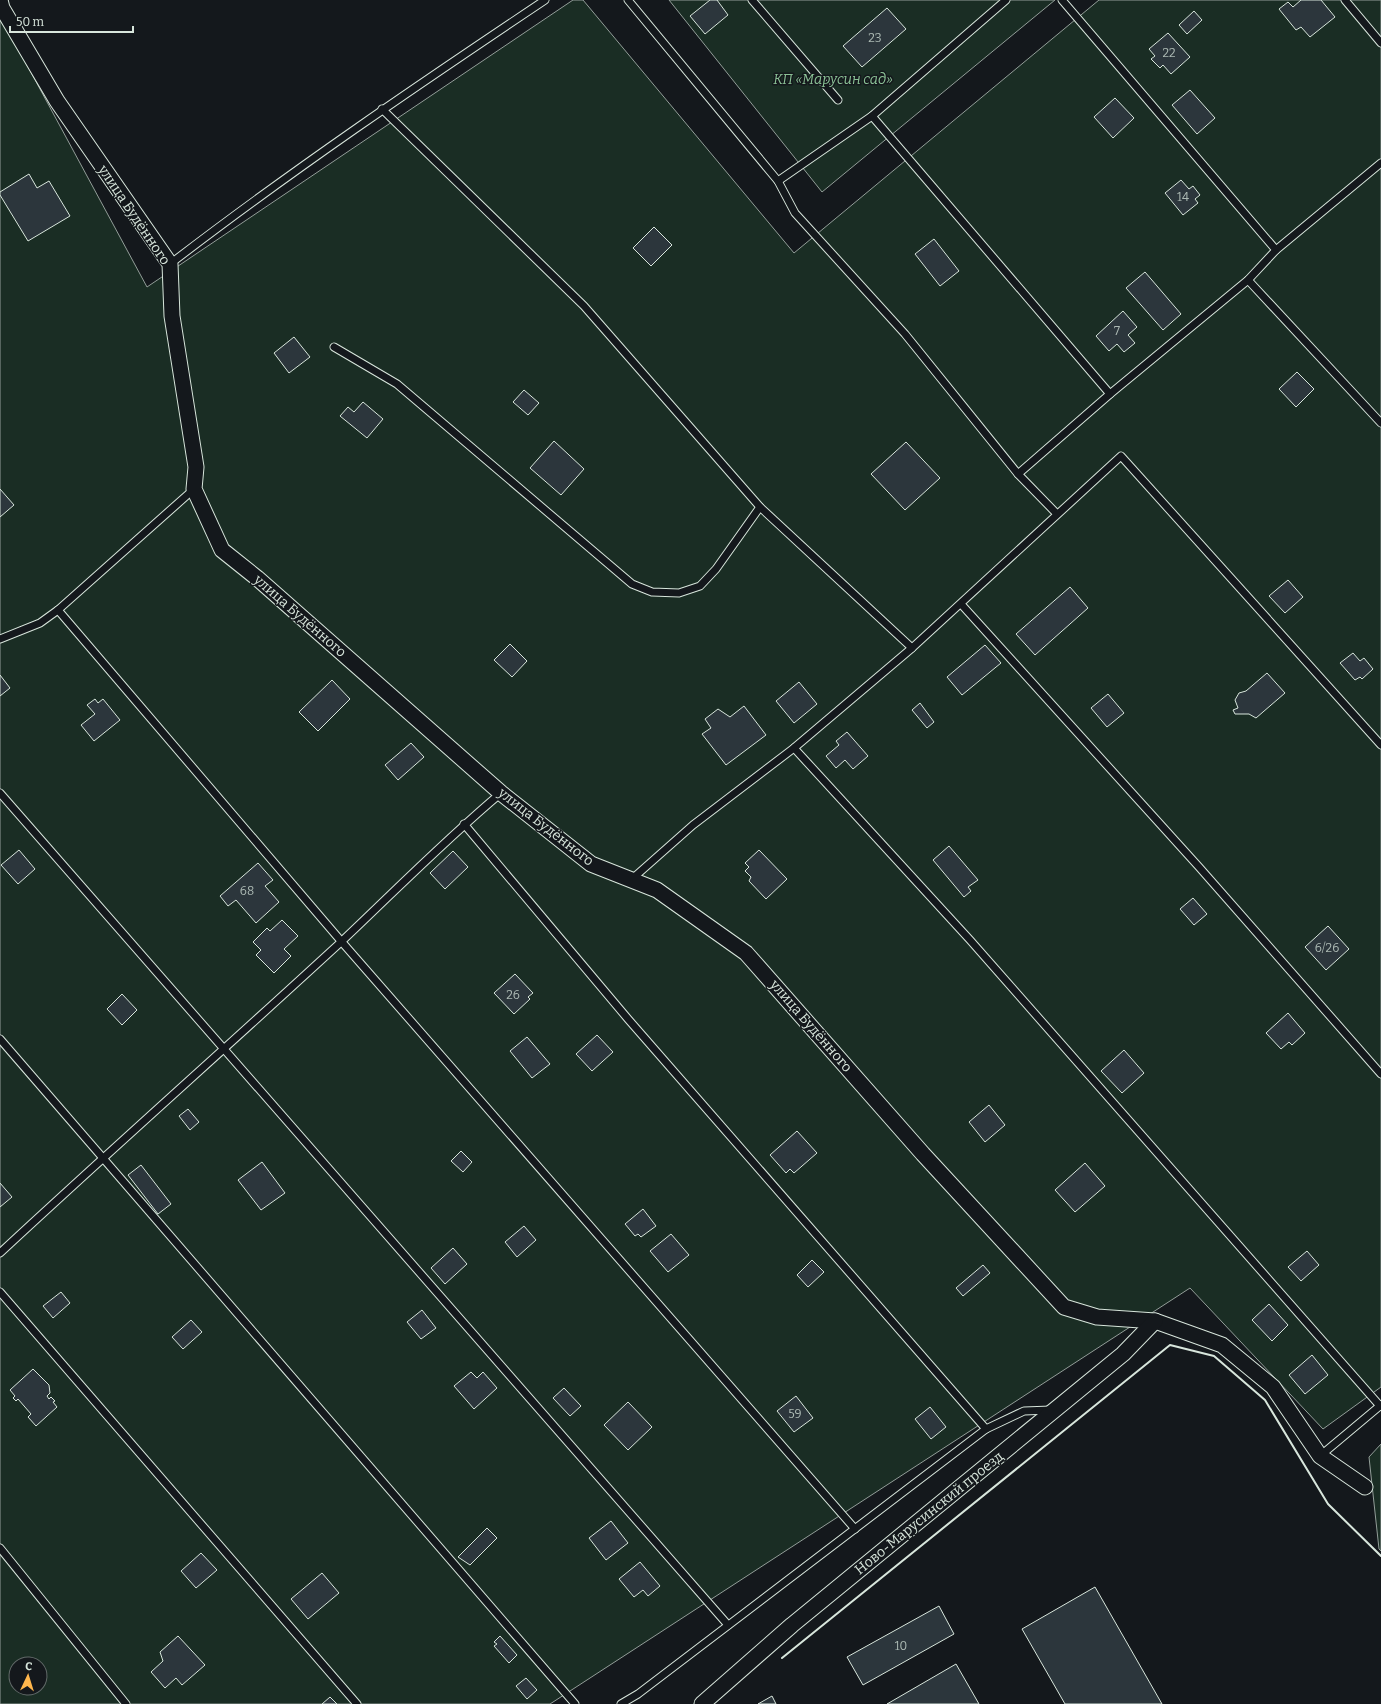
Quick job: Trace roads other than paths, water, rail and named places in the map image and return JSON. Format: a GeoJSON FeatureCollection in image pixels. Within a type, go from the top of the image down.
{"type":"FeatureCollection","features":[{"type":"Feature","properties":{"kind":"street","name":"улица Будённого"},"geometry":{"type":"LineString","coordinates":[[0,0],[2,8],[57,102],[170,264],[172,316],[196,467],[194,489],[222,550],[257,578],[500,793],[591,864],[658,890],[746,953],[923,1154],[1064,1307],[1097,1317],[1155,1321],[1222,1345],[1273,1387],[1320,1456],[1365,1488]]}},
{"type":"Feature","properties":{"kind":"street","name":"Ново-Марусинский проезд"},"geometry":{"type":"LineString","coordinates":[[702,1704],[792,1625],[1123,1354],[1155,1321]]}},
{"type":"Feature","properties":{"kind":"lane"},"geometry":{"type":"LineString","coordinates":[[170,264],[243,208],[382,109],[544,0]]}},
{"type":"Feature","properties":{"kind":"lane"},"geometry":{"type":"LineString","coordinates":[[628,0],[778,181],[795,214],[905,334],[1018,474],[1057,514]]}},
{"type":"Feature","properties":{"kind":"lane"},"geometry":{"type":"LineString","coordinates":[[752,0],[838,100]]}},
{"type":"Feature","properties":{"kind":"lane"},"geometry":{"type":"LineString","coordinates":[[778,181],[872,116],[1006,0]]}},
{"type":"Feature","properties":{"kind":"lane"},"geometry":{"type":"LineString","coordinates":[[1062,0],[1276,250]]}},
{"type":"Feature","properties":{"kind":"lane"},"geometry":{"type":"LineString","coordinates":[[1345,0],[1381,43]]}},
{"type":"Feature","properties":{"kind":"lane"},"geometry":{"type":"LineString","coordinates":[[382,109],[584,306],[760,507],[912,648]]}},
{"type":"Feature","properties":{"kind":"lane"},"geometry":{"type":"LineString","coordinates":[[872,116],[1110,394]]}},
{"type":"Feature","properties":{"kind":"lane"},"geometry":{"type":"LineString","coordinates":[[1018,474],[1110,394],[1248,280],[1276,250],[1381,162]]}},
{"type":"Feature","properties":{"kind":"lane"},"geometry":{"type":"LineString","coordinates":[[1248,280],[1381,423]]}},
{"type":"Feature","properties":{"kind":"lane"},"geometry":{"type":"LineString","coordinates":[[334,347],[397,384],[632,584],[652,592],[679,593],[700,586],[716,569],[760,507]]}},
{"type":"Feature","properties":{"kind":"lane"},"geometry":{"type":"LineString","coordinates":[[632,879],[693,825],[794,748],[912,648],[1121,456],[1381,745]]}},
{"type":"Feature","properties":{"kind":"lane"},"geometry":{"type":"LineString","coordinates":[[0,639],[40,623],[58,610],[194,489]]}},
{"type":"Feature","properties":{"kind":"lane"},"geometry":{"type":"LineString","coordinates":[[961,604],[1199,867],[1381,1074]]}},
{"type":"Feature","properties":{"kind":"lane"},"geometry":{"type":"LineString","coordinates":[[58,610],[341,941],[855,1529]]}},
{"type":"Feature","properties":{"kind":"lane"},"geometry":{"type":"LineString","coordinates":[[794,748],[970,940],[1380,1406],[1320,1456]]}},
{"type":"Feature","properties":{"kind":"lane"},"geometry":{"type":"LineString","coordinates":[[0,793],[728,1625]]}},
{"type":"Feature","properties":{"kind":"lane"},"geometry":{"type":"LineString","coordinates":[[0,1253],[102,1157],[341,941],[464,824],[500,793]]}},
{"type":"Feature","properties":{"kind":"lane"},"geometry":{"type":"LineString","coordinates":[[464,824],[628,1019],[986,1429]]}},
{"type":"Feature","properties":{"kind":"lane"},"geometry":{"type":"LineString","coordinates":[[0,1039],[575,1704]]}},
{"type":"Feature","properties":{"kind":"lane"},"geometry":{"type":"LineString","coordinates":[[0,1292],[357,1704]]}},
{"type":"Feature","properties":{"kind":"lane"},"geometry":{"type":"LineString","coordinates":[[621,1704],[638,1694],[986,1429],[1024,1411],[1054,1410]]}},
{"type":"Feature","properties":{"kind":"lane"},"geometry":{"type":"LineString","coordinates":[[0,1548],[126,1704]]}},
{"type":"Feature","properties":{"kind":"park label","name":"КП «Марусин сад»"},"geometry":{"type":"Point","coordinates":[833,79]}}]}
